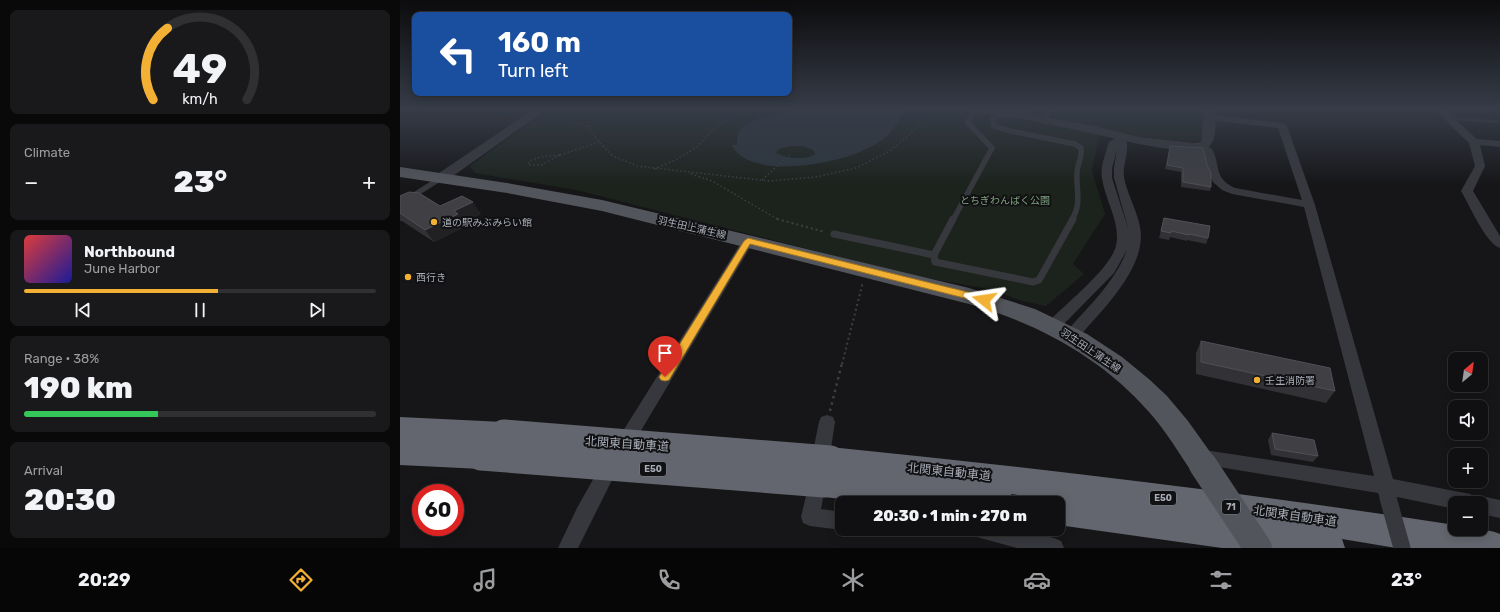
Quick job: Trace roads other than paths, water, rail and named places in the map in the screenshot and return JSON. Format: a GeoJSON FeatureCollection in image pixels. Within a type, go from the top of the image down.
{"type":"FeatureCollection","features":[{"type":"Feature","properties":{"kind":"highway","name":"北関東自動車道"},"geometry":{"type":"LineString","coordinates":[[400,429],[504,434],[827,471],[961,496]]}},
{"type":"Feature","properties":{"kind":"highway","name":"北関東自動車道"},"geometry":{"type":"LineString","coordinates":[[407,453],[1007,478],[1375,528],[1495,548]]}},
{"type":"Feature","properties":{"kind":"highway"},"geometry":{"type":"LineString","coordinates":[[1065,511],[1329,548]]}},
{"type":"Feature","properties":{"kind":"main road","name":"羽生田上蒲生線"},"geometry":{"type":"LineString","coordinates":[[400,172],[507,188],[602,206],[999,304],[1063,330],[1125,374],[1150,395],[1173,423],[1200,461],[1258,548]]}},
{"type":"Feature","properties":{"kind":"street"},"geometry":{"type":"LineString","coordinates":[[441,178],[503,135]]}},
{"type":"Feature","properties":{"kind":"street"},"geometry":{"type":"LineString","coordinates":[[1112,135],[1139,141],[1192,147],[1201,146],[1208,140],[1208,135]]}},
{"type":"Feature","properties":{"kind":"street"},"geometry":{"type":"LineString","coordinates":[[1285,135],[1309,205],[1402,548]]}},
{"type":"Feature","properties":{"kind":"street"},"geometry":{"type":"LineString","coordinates":[[1466,135],[1474,142],[1479,154],[1480,166],[1467,191],[1492,235],[1500,244]]}},
{"type":"Feature","properties":{"kind":"street"},"geometry":{"type":"LineString","coordinates":[[1063,330],[1122,275],[1133,253],[1135,234],[1119,179],[1118,169],[1124,143],[1121,137]]}},
{"type":"Feature","properties":{"kind":"street"},"geometry":{"type":"LineString","coordinates":[[1063,330],[1109,270],[1121,249],[1123,232],[1107,178],[1106,168],[1114,142],[1121,137]]}},
{"type":"Feature","properties":{"kind":"street"},"geometry":{"type":"LineString","coordinates":[[1474,142],[1500,144]]}},
{"type":"Feature","properties":{"kind":"street"},"geometry":{"type":"LineString","coordinates":[[1201,146],[1208,151],[1214,173],[1219,185],[1223,188],[1309,205]]}},
{"type":"Feature","properties":{"kind":"street"},"geometry":{"type":"LineString","coordinates":[[568,548],[606,472],[748,241]]}},
{"type":"Feature","properties":{"kind":"street"},"geometry":{"type":"LineString","coordinates":[[827,422],[810,518],[835,520]]}},
{"type":"Feature","properties":{"kind":"street"},"geometry":{"type":"LineString","coordinates":[[1200,461],[1219,459],[1387,492],[1448,500]]}},
{"type":"Feature","properties":{"kind":"street"},"geometry":{"type":"LineString","coordinates":[[1488,506],[1500,509]]}},
{"type":"Feature","properties":{"kind":"street"},"geometry":{"type":"LineString","coordinates":[[1007,536],[1054,548]]}},
{"type":"Feature","properties":{"kind":"lane"},"geometry":{"type":"LineString","coordinates":[[978,135],[992,148],[934,255],[935,262],[1032,282],[1039,280],[1075,215],[1078,201],[1077,172],[1082,153],[1081,148],[1075,144],[1029,135]]}},
{"type":"Feature","properties":{"kind":"lane"},"geometry":{"type":"LineString","coordinates":[[400,204],[441,178]]}},
{"type":"Feature","properties":{"kind":"lane"},"geometry":{"type":"LineString","coordinates":[[834,234],[934,255]]}},
{"type":"Feature","properties":{"kind":"place","name":"道の駅みぶみらい館"},"geometry":{"type":"Point","coordinates":[434,222]}},
{"type":"Feature","properties":{"kind":"place","name":"西行き"},"geometry":{"type":"Point","coordinates":[408,277]}},
{"type":"Feature","properties":{"kind":"place","name":"壬生消防署"},"geometry":{"type":"Point","coordinates":[1257,380]}},
{"type":"Feature","properties":{"kind":"park label","name":"とちぎわんぱく公園"},"geometry":{"type":"Point","coordinates":[1005,200]}}]}
